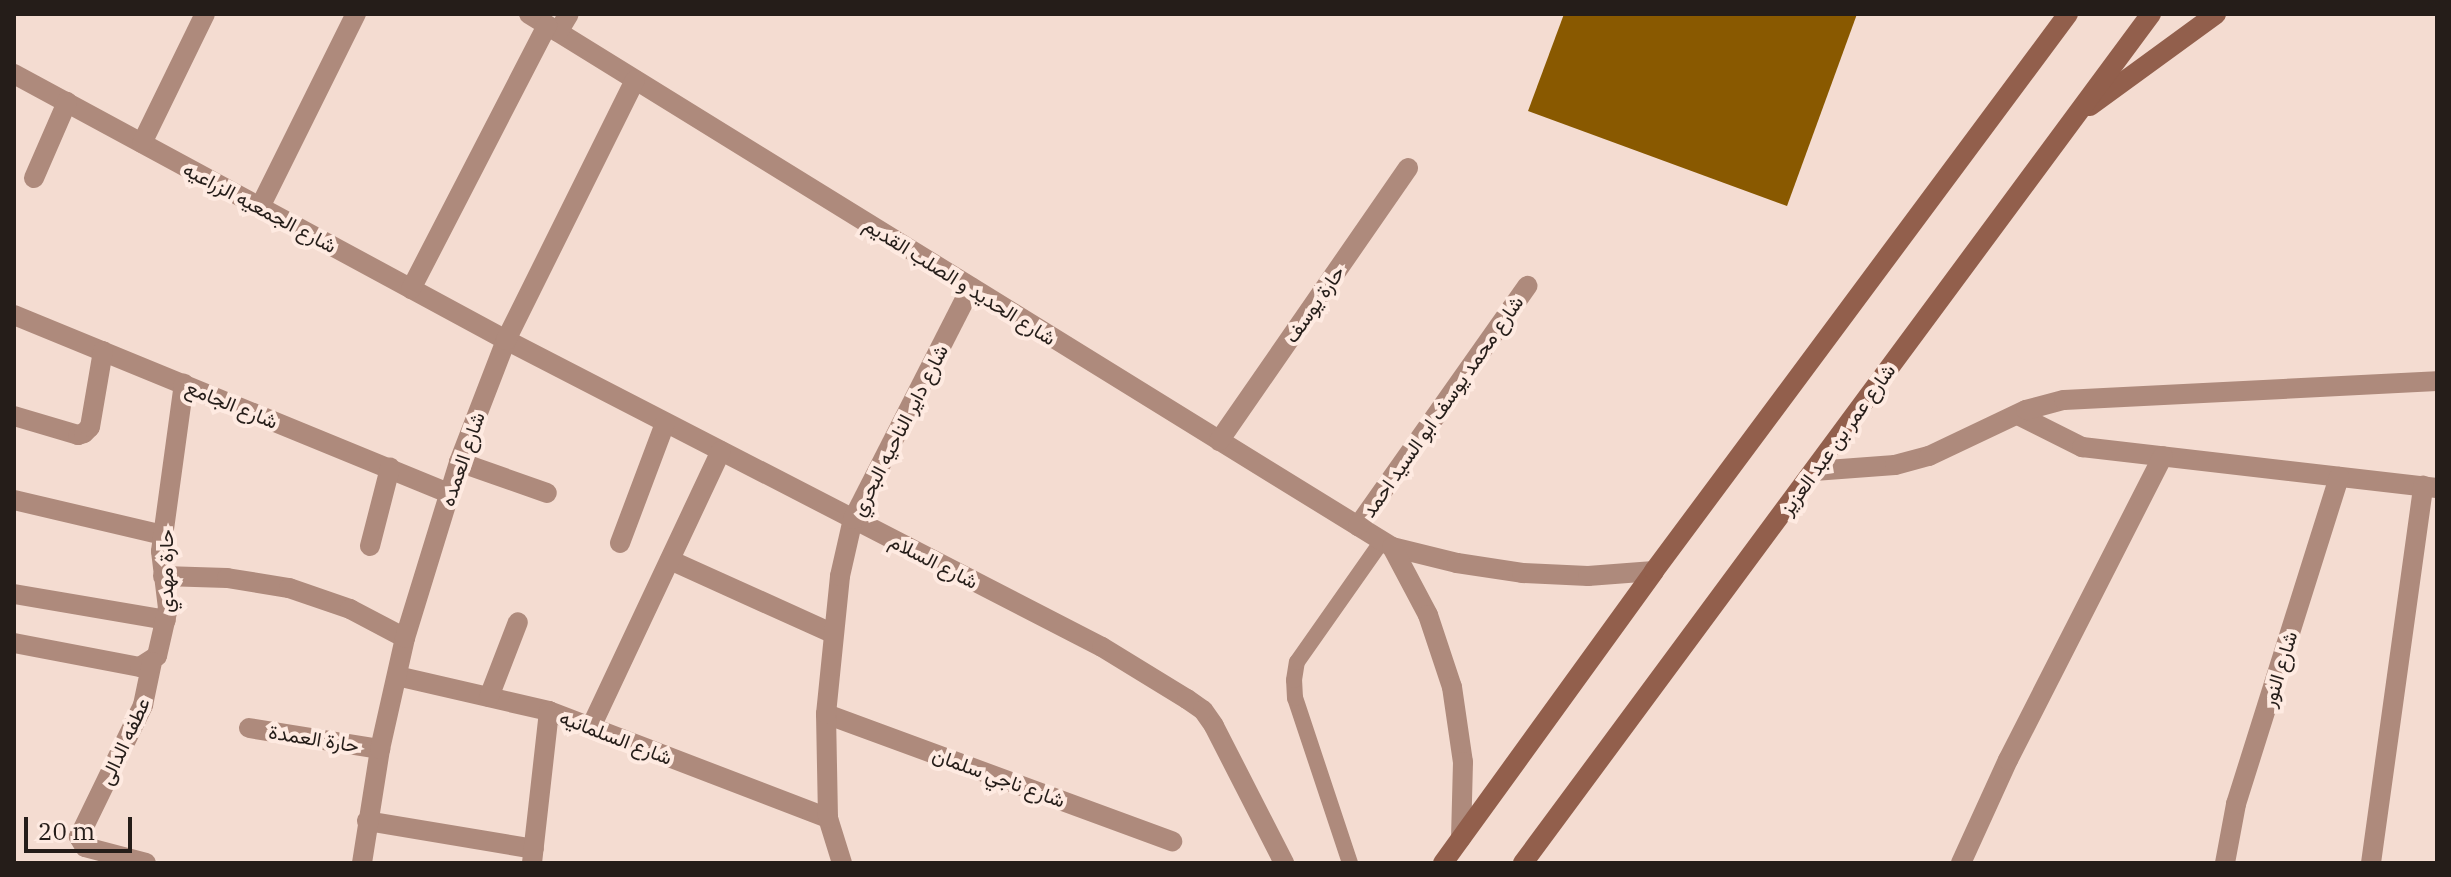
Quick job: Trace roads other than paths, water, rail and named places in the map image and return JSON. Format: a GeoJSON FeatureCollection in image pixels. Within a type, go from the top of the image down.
{"type":"FeatureCollection","features":[{"type":"Feature","properties":{"kind":"main road"},"geometry":{"type":"LineString","coordinates":[[1443,863],[1654,571],[2068,14]]}},
{"type":"Feature","properties":{"kind":"main road","name":"شارع عمر بن عبد العزيز"},"geometry":{"type":"LineString","coordinates":[[1523,863],[2151,14]]}},
{"type":"Feature","properties":{"kind":"main road"},"geometry":{"type":"LineString","coordinates":[[2073,118],[2216,14]]}},
{"type":"Feature","properties":{"kind":"street"},"geometry":{"type":"LineString","coordinates":[[142,143],[205,14]]}},
{"type":"Feature","properties":{"kind":"street"},"geometry":{"type":"LineString","coordinates":[[260,207],[356,14]]}},
{"type":"Feature","properties":{"kind":"street","name":"شارع الحديد و الصلب القديم"},"geometry":{"type":"LineString","coordinates":[[529,14],[1387,544],[1457,563],[1522,573],[1588,576],[1654,571]]}},
{"type":"Feature","properties":{"kind":"street"},"geometry":{"type":"LineString","coordinates":[[411,289],[553,29],[569,14]]}},
{"type":"Feature","properties":{"kind":"street","name":"شارع الجمعيه الزراعيه"},"geometry":{"type":"LineString","coordinates":[[14,74],[506,340]]}},
{"type":"Feature","properties":{"kind":"street","name":"شارع العمده"},"geometry":{"type":"LineString","coordinates":[[362,863],[380,749],[405,638],[459,462],[506,340],[635,80]]}},
{"type":"Feature","properties":{"kind":"street"},"geometry":{"type":"LineString","coordinates":[[34,178],[67,102]]}},
{"type":"Feature","properties":{"kind":"street","name":"حارة يوسف"},"geometry":{"type":"LineString","coordinates":[[1219,441],[1408,168]]}},
{"type":"Feature","properties":{"kind":"street","name":"شارع محمد يوسف ابو السيد احمد"},"geometry":{"type":"LineString","coordinates":[[1358,526],[1527,286]]}},
{"type":"Feature","properties":{"kind":"street","name":"شارع داير الناحيه البحري"},"geometry":{"type":"LineString","coordinates":[[842,863],[828,818],[826,714],[832,633],[853,519],[971,287]]}},
{"type":"Feature","properties":{"kind":"street","name":"شارع الجامع"},"geometry":{"type":"LineString","coordinates":[[18,319],[449,493]]}},
{"type":"Feature","properties":{"kind":"street","name":"شارع السلام"},"geometry":{"type":"LineString","coordinates":[[506,340],[1102,647],[1203,710],[1284,863]]}},
{"type":"Feature","properties":{"kind":"street"},"geometry":{"type":"LineString","coordinates":[[14,416],[78,435],[84,433],[90,427],[103,351]]}},
{"type":"Feature","properties":{"kind":"street"},"geometry":{"type":"LineString","coordinates":[[1814,471],[1895,465],[1929,456],[2042,404],[2064,400],[2437,381]]}},
{"type":"Feature","properties":{"kind":"street","name":"حارة مهدي"},"geometry":{"type":"LineString","coordinates":[[152,662],[157,656],[166,620],[168,591],[163,576],[163,535],[184,384]]}},
{"type":"Feature","properties":{"kind":"street"},"geometry":{"type":"LineString","coordinates":[[2018,415],[2082,447],[2430,487],[2371,863]]}},
{"type":"Feature","properties":{"kind":"street"},"geometry":{"type":"LineString","coordinates":[[620,543],[665,423]]}},
{"type":"Feature","properties":{"kind":"street"},"geometry":{"type":"LineString","coordinates":[[591,727],[721,451]]}},
{"type":"Feature","properties":{"kind":"street"},"geometry":{"type":"LineString","coordinates":[[1961,863],[2008,760],[2163,456]]}},
{"type":"Feature","properties":{"kind":"street"},"geometry":{"type":"LineString","coordinates":[[459,462],[547,493]]}},
{"type":"Feature","properties":{"kind":"street"},"geometry":{"type":"LineString","coordinates":[[370,546],[390,468]]}},
{"type":"Feature","properties":{"kind":"street","name":"شارع النور"},"geometry":{"type":"LineString","coordinates":[[2225,863],[2236,804],[2339,477]]}},
{"type":"Feature","properties":{"kind":"street"},"geometry":{"type":"LineString","coordinates":[[14,500],[163,535]]}},
{"type":"Feature","properties":{"kind":"street"},"geometry":{"type":"LineString","coordinates":[[1387,544],[1428,615],[1452,687],[1463,762],[1461,838]]}},
{"type":"Feature","properties":{"kind":"street"},"geometry":{"type":"LineString","coordinates":[[670,560],[832,633]]}},
{"type":"Feature","properties":{"kind":"street"},"geometry":{"type":"LineString","coordinates":[[163,576],[227,578],[289,588],[350,609],[405,638]]}},
{"type":"Feature","properties":{"kind":"street"},"geometry":{"type":"LineString","coordinates":[[14,594],[166,620]]}},
{"type":"Feature","properties":{"kind":"street"},"geometry":{"type":"LineString","coordinates":[[489,697],[518,622]]}},
{"type":"Feature","properties":{"kind":"street"},"geometry":{"type":"LineString","coordinates":[[14,643],[140,667],[152,662]]}},
{"type":"Feature","properties":{"kind":"street","name":"عطفه الدالى"},"geometry":{"type":"LineString","coordinates":[[146,863],[85,847],[79,837],[143,705],[152,662]]}},
{"type":"Feature","properties":{"kind":"street","name":"شارع السلمانيه"},"geometry":{"type":"LineString","coordinates":[[397,676],[549,711],[828,818]]}},
{"type":"Feature","properties":{"kind":"street"},"geometry":{"type":"LineString","coordinates":[[367,821],[533,856],[549,711]]}},
{"type":"Feature","properties":{"kind":"street","name":"شارع ناجي سلمان"},"geometry":{"type":"LineString","coordinates":[[826,714],[1172,841]]}},
{"type":"Feature","properties":{"kind":"street","name":"حارة العمدة"},"geometry":{"type":"LineString","coordinates":[[249,728],[380,749]]}},
{"type":"Feature","properties":{"kind":"lane"},"geometry":{"type":"LineString","coordinates":[[1350,863],[1298,707],[1294,680],[1297,662],[1387,544]]}}]}
